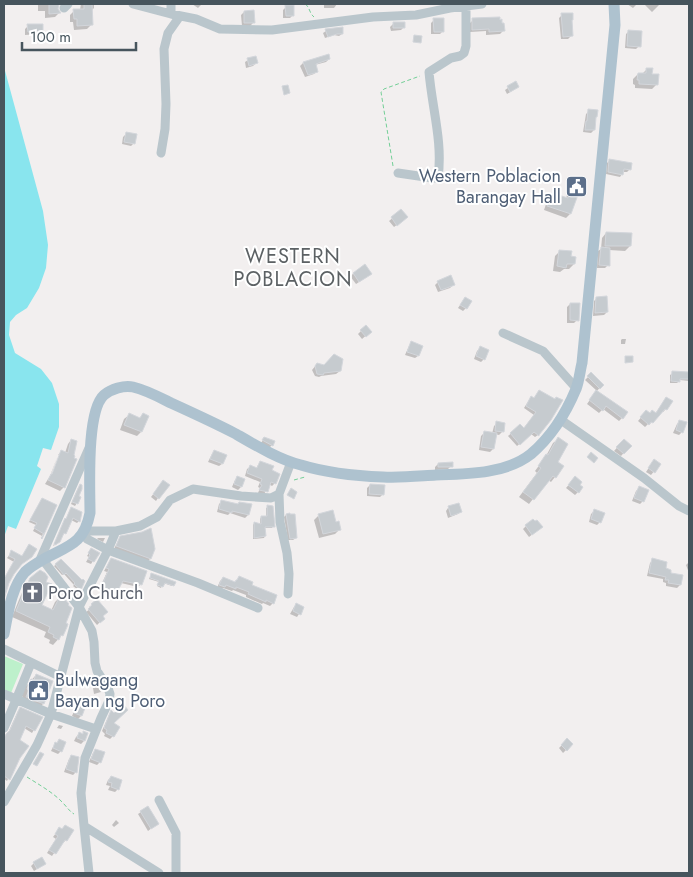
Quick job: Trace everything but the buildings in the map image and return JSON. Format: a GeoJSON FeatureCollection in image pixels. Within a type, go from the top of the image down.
{"type":"FeatureCollection","features":[{"type":"Feature","properties":{"kind":"main road"},"geometry":{"type":"LineString","coordinates":[[4,634],[16,587],[25,572],[73,544],[84,533],[90,513],[93,422],[101,399],[105,394],[114,389],[124,386],[146,391],[291,462],[349,475],[384,477],[461,474],[502,468],[530,454],[548,436],[561,420],[576,388],[582,363],[615,25],[614,4]]}},
{"type":"Feature","properties":{"kind":"street"},"geometry":{"type":"LineString","coordinates":[[133,4],[196,19],[220,29],[272,30],[373,17],[416,15],[482,4]]}},
{"type":"Feature","properties":{"kind":"street"},"geometry":{"type":"LineString","coordinates":[[161,153],[165,129],[166,104],[164,49],[175,15],[172,4]]}},
{"type":"Feature","properties":{"kind":"street"},"geometry":{"type":"LineString","coordinates":[[398,173],[438,178],[440,147],[429,72],[451,58],[464,53],[466,46],[466,6]]}},
{"type":"Feature","properties":{"kind":"street"},"geometry":{"type":"LineString","coordinates":[[503,333],[544,351],[576,388]]}},
{"type":"Feature","properties":{"kind":"street"},"geometry":{"type":"LineString","coordinates":[[561,420],[644,478],[679,506],[689,511]]}},
{"type":"Feature","properties":{"kind":"street"},"geometry":{"type":"LineString","coordinates":[[89,873],[81,793],[85,758],[100,718],[109,701],[110,694],[97,671],[92,631],[79,607],[41,561],[91,442]]}},
{"type":"Feature","properties":{"kind":"street"},"geometry":{"type":"LineString","coordinates":[[288,594],[289,574],[280,522],[279,494],[291,462]]}},
{"type":"Feature","properties":{"kind":"street"},"geometry":{"type":"LineString","coordinates":[[84,533],[116,531],[140,526],[157,518],[170,500],[193,489],[271,498],[279,494]]}},
{"type":"Feature","properties":{"kind":"street"},"geometry":{"type":"LineString","coordinates":[[4,802],[37,745],[51,714],[79,607],[116,531]]}},
{"type":"Feature","properties":{"kind":"street"},"geometry":{"type":"LineString","coordinates":[[84,533],[88,539],[108,550],[198,583],[258,608]]}},
{"type":"Feature","properties":{"kind":"street"},"geometry":{"type":"LineString","coordinates":[[4,649],[61,677]]}},
{"type":"Feature","properties":{"kind":"street"},"geometry":{"type":"LineString","coordinates":[[4,728],[31,663]]}},
{"type":"Feature","properties":{"kind":"street"},"geometry":{"type":"LineString","coordinates":[[4,694],[51,714],[96,729]]}},
{"type":"Feature","properties":{"kind":"street"},"geometry":{"type":"LineString","coordinates":[[159,800],[176,833],[176,873]]}},
{"type":"Feature","properties":{"kind":"street"},"geometry":{"type":"LineString","coordinates":[[84,823],[159,873]]}},
{"type":"Feature","properties":{"kind":"path"},"geometry":{"type":"LineString","coordinates":[[305,4],[308,6],[311,14],[321,24]]}},
{"type":"Feature","properties":{"kind":"path"},"geometry":{"type":"LineString","coordinates":[[398,173],[394,169],[381,92],[384,89],[429,72]]}},
{"type":"Feature","properties":{"kind":"path"},"geometry":{"type":"LineString","coordinates":[[291,483],[295,479],[306,476]]}},
{"type":"Feature","properties":{"kind":"path"},"geometry":{"type":"LineString","coordinates":[[21,773],[59,799],[69,812],[84,823]]}},
{"type":"Feature","properties":{"kind":"green space"},"geometry":{"type":"Polygon","coordinates":[[[4,656],[23,664],[11,693],[4,689],[4,656]]]}},
{"type":"Feature","properties":{"kind":"water"},"geometry":{"type":"Polygon","coordinates":[[[4,67],[43,211],[48,245],[46,268],[39,288],[27,308],[16,315],[10,322],[9,335],[15,353],[41,369],[52,383],[59,404],[59,427],[51,450],[43,448],[37,466],[41,469],[16,529],[8,526],[4,537],[4,67]]]}},
{"type":"Feature","properties":{"kind":"place","name":"Western Poblacion Barangay Hall"},"geometry":{"type":"Point","coordinates":[577,186]}},
{"type":"Feature","properties":{"kind":"place","name":"Poro Church"},"geometry":{"type":"Point","coordinates":[32,593]}},
{"type":"Feature","properties":{"kind":"place","name":"Bulwagang Bayan ng Poro"},"geometry":{"type":"Point","coordinates":[39,690]}},
{"type":"Feature","properties":{"kind":"district","name":"WESTERN POBLACION"},"geometry":{"type":"Point","coordinates":[293,268]}}]}
